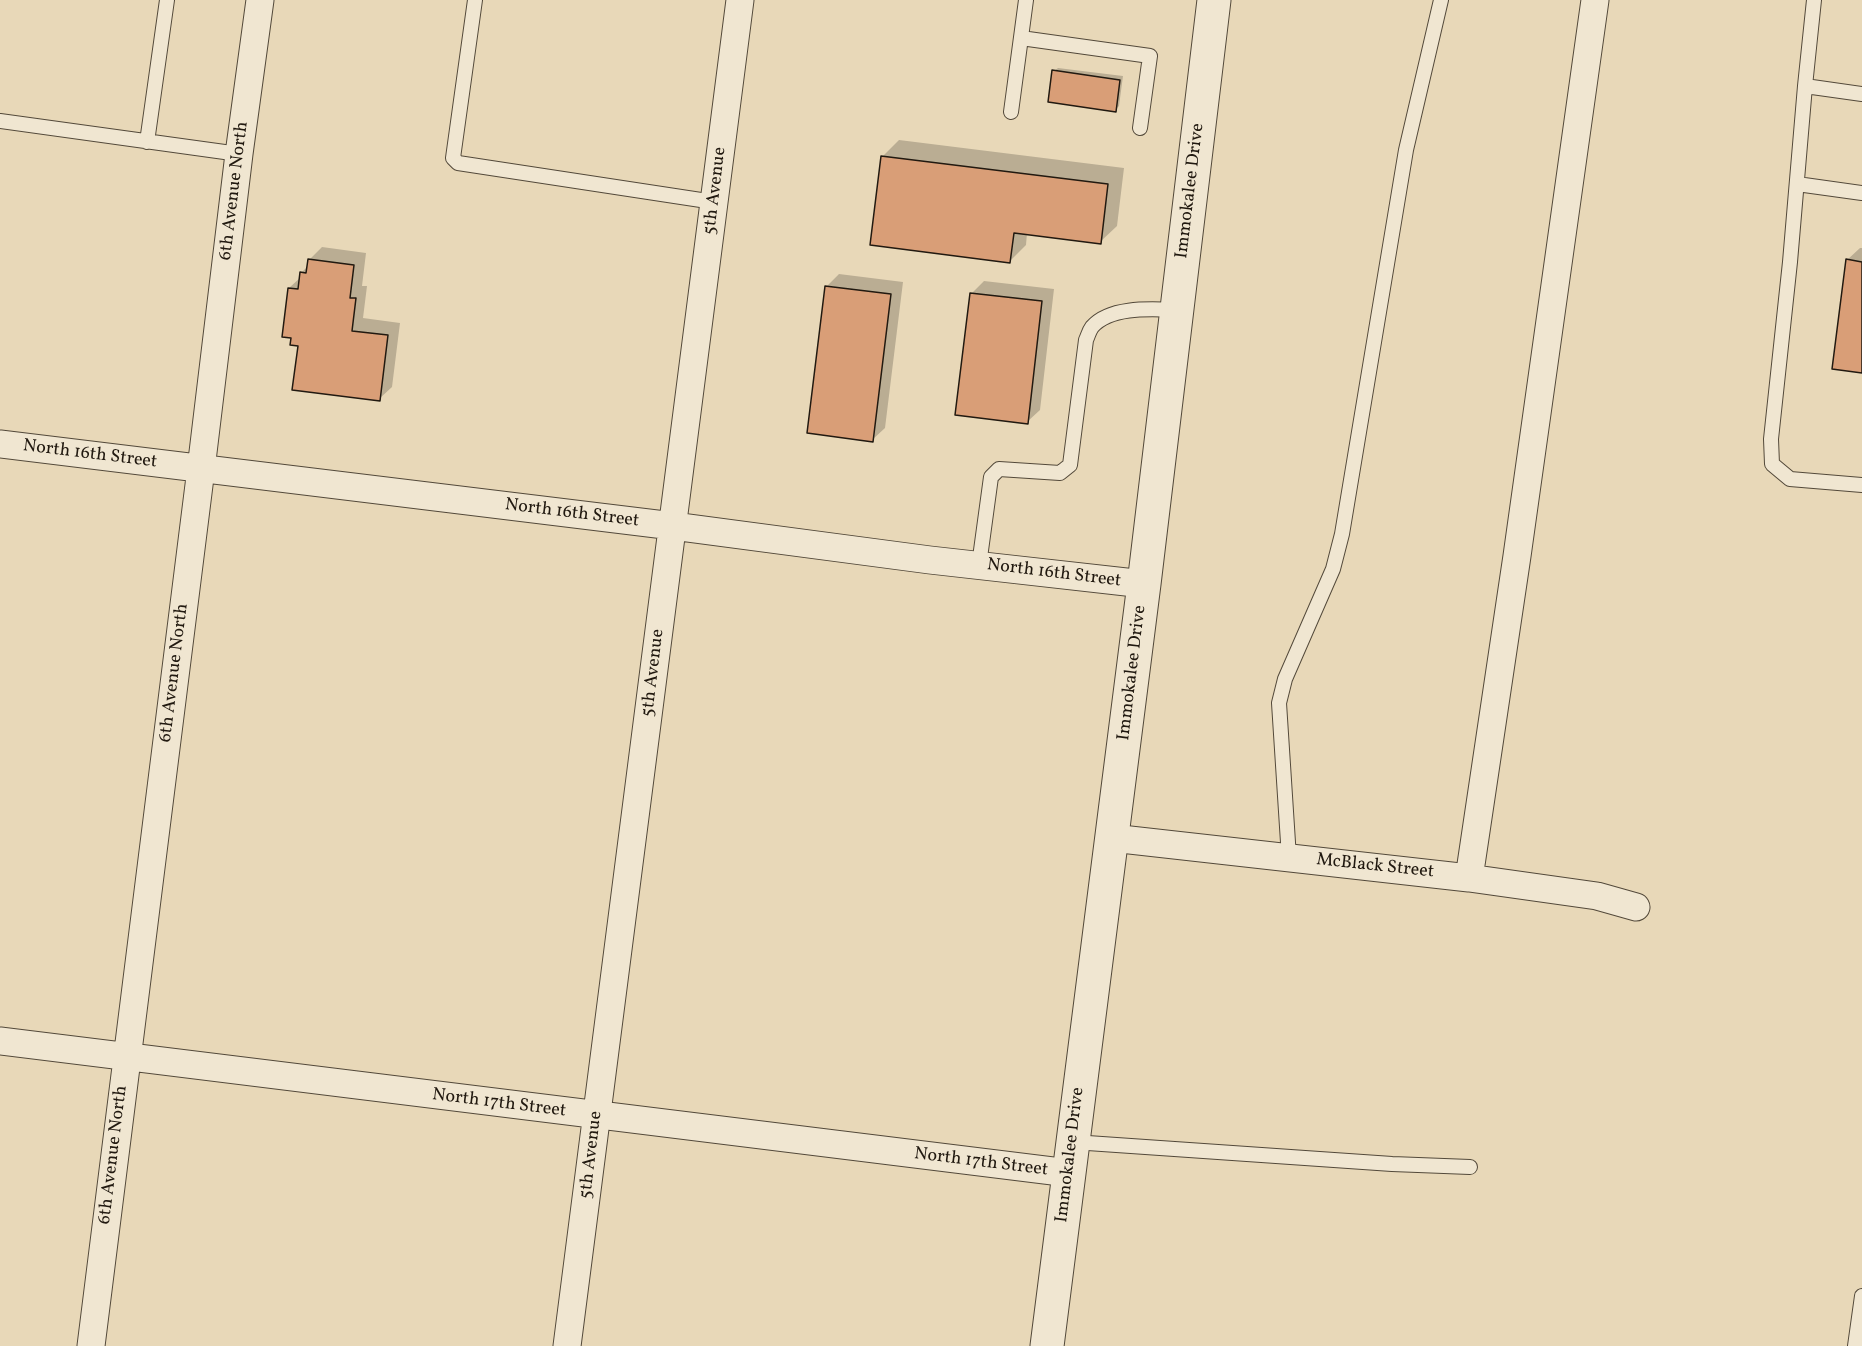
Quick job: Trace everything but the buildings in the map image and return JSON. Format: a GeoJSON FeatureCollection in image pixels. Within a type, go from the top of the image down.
{"type":"FeatureCollection","features":[{"type":"Feature","properties":{"kind":"street","name":"6th Avenue North"},"geometry":{"type":"LineString","coordinates":[[91,1346],[201,470],[238,154],[260,0]]}},
{"type":"Feature","properties":{"kind":"street","name":"5th Avenue"},"geometry":{"type":"LineString","coordinates":[[567,1346],[740,0]]}},
{"type":"Feature","properties":{"kind":"street","name":"Immokalee Drive"},"geometry":{"type":"LineString","coordinates":[[1047,1346],[1144,584],[1214,0]]}},
{"type":"Feature","properties":{"kind":"street"},"geometry":{"type":"LineString","coordinates":[[1469,878],[1595,0]]}},
{"type":"Feature","properties":{"kind":"street","name":"North 16th Street"},"geometry":{"type":"LineString","coordinates":[[0,444],[1144,584]]}},
{"type":"Feature","properties":{"kind":"street","name":"McBlack Street"},"geometry":{"type":"LineString","coordinates":[[1112,838],[1469,878],[1597,896],[1636,907]]}},
{"type":"Feature","properties":{"kind":"street","name":"North 17th Street"},"geometry":{"type":"LineString","coordinates":[[0,1041],[597,1116],[1071,1158]]}},
{"type":"Feature","properties":{"kind":"lane"},"geometry":{"type":"LineString","coordinates":[[147,142],[166,0]]}},
{"type":"Feature","properties":{"kind":"lane"},"geometry":{"type":"LineString","coordinates":[[475,0],[453,158],[458,163],[714,202]]}},
{"type":"Feature","properties":{"kind":"lane"},"geometry":{"type":"LineString","coordinates":[[1011,111],[1026,0]]}},
{"type":"Feature","properties":{"kind":"lane"},"geometry":{"type":"LineString","coordinates":[[1289,858],[1279,703],[1285,679],[1333,569],[1342,534],[1406,150],[1441,0]]}},
{"type":"Feature","properties":{"kind":"lane"},"geometry":{"type":"LineString","coordinates":[[1814,0],[1771,439],[1772,464],[1790,479],[1862,485]]}},
{"type":"Feature","properties":{"kind":"lane"},"geometry":{"type":"LineString","coordinates":[[1021,38],[1150,56],[1140,128]]}},
{"type":"Feature","properties":{"kind":"lane"},"geometry":{"type":"LineString","coordinates":[[1805,86],[1862,94]]}},
{"type":"Feature","properties":{"kind":"lane"},"geometry":{"type":"LineString","coordinates":[[0,121],[238,154]]}},
{"type":"Feature","properties":{"kind":"lane"},"geometry":{"type":"LineString","coordinates":[[1797,184],[1862,193]]}},
{"type":"Feature","properties":{"kind":"lane"},"geometry":{"type":"LineString","coordinates":[[979,565],[991,477],[999,469],[1060,473],[1070,465],[1086,340],[1090,328],[1103,318],[1125,311],[1177,310]]}},
{"type":"Feature","properties":{"kind":"lane"},"geometry":{"type":"LineString","coordinates":[[1071,1158],[1470,1167]]}},
{"type":"Feature","properties":{"kind":"lane"},"geometry":{"type":"LineString","coordinates":[[1855,1346],[1862,1296]]}}]}
